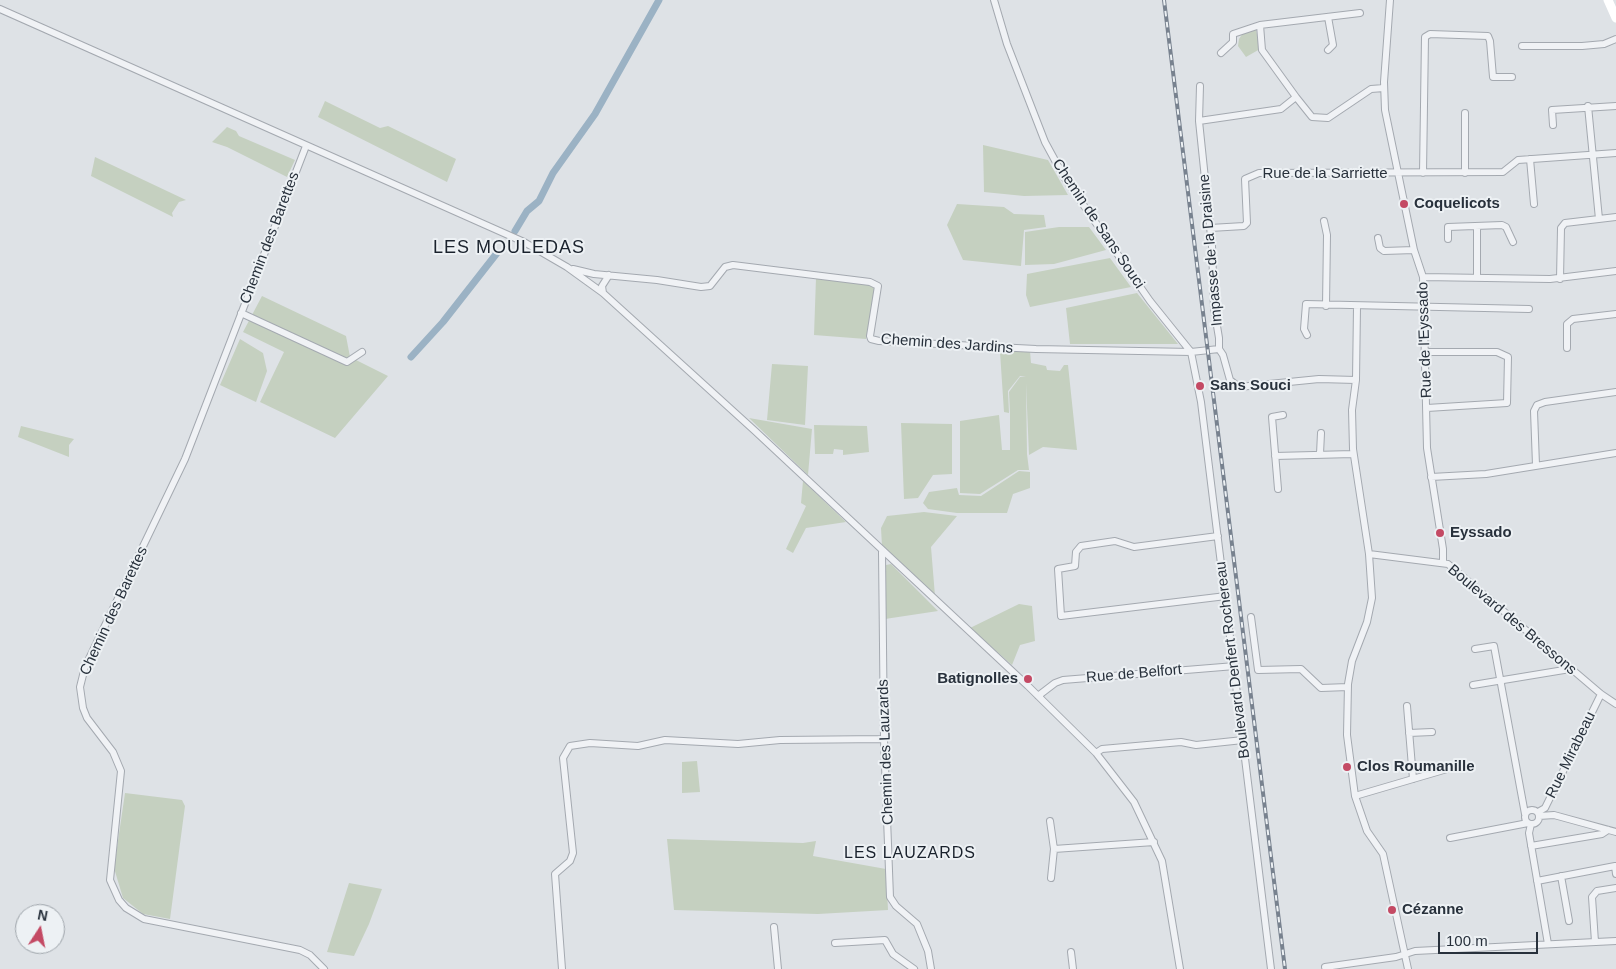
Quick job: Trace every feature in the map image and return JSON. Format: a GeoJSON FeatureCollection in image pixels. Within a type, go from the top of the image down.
{"type":"FeatureCollection","features":[{"type":"Feature","properties":{"kind":"main road"},"geometry":{"type":"LineString","coordinates":[[1608,0],[1616,18]]}},
{"type":"Feature","properties":{"kind":"street","name":"Chemin de Sans Souci"},"geometry":{"type":"LineString","coordinates":[[994,0],[1007,44],[1045,142],[1064,177],[1150,301],[1191,352]]}},
{"type":"Feature","properties":{"kind":"street","name":"Rue de l'Eyssado"},"geometry":{"type":"LineString","coordinates":[[1390,0],[1384,88],[1385,110],[1414,250],[1423,278],[1427,408],[1426,448],[1443,549],[1443,562]]}},
{"type":"Feature","properties":{"kind":"street"},"geometry":{"type":"LineString","coordinates":[[0,9],[524,242],[567,267],[603,293],[755,431],[882,552],[1038,696],[1096,753],[1134,802],[1162,861],[1180,969]]}},
{"type":"Feature","properties":{"kind":"street"},"geometry":{"type":"LineString","coordinates":[[1221,52],[1234,42],[1233,34],[1260,25],[1360,13]]}},
{"type":"Feature","properties":{"kind":"street"},"geometry":{"type":"LineString","coordinates":[[1328,17],[1333,45],[1328,50]]}},
{"type":"Feature","properties":{"kind":"street"},"geometry":{"type":"LineString","coordinates":[[1260,25],[1262,50],[1312,117],[1328,118],[1371,89],[1384,88]]}},
{"type":"Feature","properties":{"kind":"street"},"geometry":{"type":"LineString","coordinates":[[1423,173],[1425,37],[1430,34],[1488,36],[1490,40],[1493,77],[1512,77]]}},
{"type":"Feature","properties":{"kind":"street"},"geometry":{"type":"LineString","coordinates":[[1522,46],[1582,46],[1604,44],[1616,39]]}},
{"type":"Feature","properties":{"kind":"street","name":"Impasse de la Draisine"},"geometry":{"type":"LineString","coordinates":[[1200,86],[1199,121],[1210,228],[1214,308],[1219,349],[1223,355],[1230,380],[1239,387],[1319,379],[1356,380]]}},
{"type":"Feature","properties":{"kind":"street"},"geometry":{"type":"LineString","coordinates":[[1199,121],[1281,109],[1296,97]]}},
{"type":"Feature","properties":{"kind":"street"},"geometry":{"type":"LineString","coordinates":[[1588,106],[1599,219]]}},
{"type":"Feature","properties":{"kind":"street"},"geometry":{"type":"LineString","coordinates":[[1553,125],[1552,110],[1588,106],[1616,106]]}},
{"type":"Feature","properties":{"kind":"street"},"geometry":{"type":"LineString","coordinates":[[1465,113],[1465,172]]}},
{"type":"Feature","properties":{"kind":"street","name":"Chemin des Barettes"},"geometry":{"type":"LineString","coordinates":[[306,146],[185,460],[85,667],[80,687],[87,718],[113,752],[121,771],[110,880],[119,900],[126,908],[144,919],[300,950],[310,955],[324,969]]}},
{"type":"Feature","properties":{"kind":"street"},"geometry":{"type":"LineString","coordinates":[[1398,174],[1503,172],[1518,160],[1616,153]]}},
{"type":"Feature","properties":{"kind":"street"},"geometry":{"type":"LineString","coordinates":[[1530,159],[1534,204]]}},
{"type":"Feature","properties":{"kind":"street","name":"Rue de la Sarriette"},"geometry":{"type":"LineString","coordinates":[[1210,228],[1244,226],[1247,223],[1245,179],[1259,173],[1398,174]]}},
{"type":"Feature","properties":{"kind":"street"},"geometry":{"type":"LineString","coordinates":[[1560,279],[1561,228],[1565,223],[1616,217]]}},
{"type":"Feature","properties":{"kind":"street"},"geometry":{"type":"LineString","coordinates":[[1324,221],[1327,235],[1326,306]]}},
{"type":"Feature","properties":{"kind":"street"},"geometry":{"type":"LineString","coordinates":[[1448,239],[1448,227],[1502,225],[1506,227],[1513,242]]}},
{"type":"Feature","properties":{"kind":"street"},"geometry":{"type":"LineString","coordinates":[[1477,226],[1477,278]]}},
{"type":"Feature","properties":{"kind":"street"},"geometry":{"type":"LineString","coordinates":[[1378,238],[1380,248],[1384,251],[1414,250]]}},
{"type":"Feature","properties":{"kind":"street","name":"Chemin des Jardins"},"geometry":{"type":"LineString","coordinates":[[567,267],[609,275],[707,287],[725,267],[733,265],[870,282],[878,286],[870,336],[878,341],[1036,349],[1191,352]]}},
{"type":"Feature","properties":{"kind":"street"},"geometry":{"type":"LineString","coordinates":[[1423,278],[1560,279],[1616,272]]}},
{"type":"Feature","properties":{"kind":"street"},"geometry":{"type":"LineString","coordinates":[[603,293],[602,286],[609,275]]}},
{"type":"Feature","properties":{"kind":"street"},"geometry":{"type":"LineString","coordinates":[[1307,335],[1304,330],[1306,304],[1357,307],[1424,306],[1529,309]]}},
{"type":"Feature","properties":{"kind":"street"},"geometry":{"type":"LineString","coordinates":[[1357,307],[1356,380],[1352,410],[1353,454],[1369,554],[1372,598],[1368,622],[1352,661],[1348,687],[1347,735],[1354,796],[1367,831],[1383,854],[1408,969]]}},
{"type":"Feature","properties":{"kind":"street"},"geometry":{"type":"LineString","coordinates":[[241,314],[347,362],[362,352]]}},
{"type":"Feature","properties":{"kind":"street"},"geometry":{"type":"LineString","coordinates":[[1567,348],[1565,332],[1567,324],[1573,319],[1616,314]]}},
{"type":"Feature","properties":{"kind":"street"},"geometry":{"type":"LineString","coordinates":[[1191,352],[1219,349]]}},
{"type":"Feature","properties":{"kind":"street","name":"Boulevard Denfert Rochereau"},"geometry":{"type":"LineString","coordinates":[[1191,352],[1201,402],[1272,969]]}},
{"type":"Feature","properties":{"kind":"street"},"geometry":{"type":"LineString","coordinates":[[1426,352],[1497,352],[1508,357],[1507,402],[1427,408]]}},
{"type":"Feature","properties":{"kind":"street"},"geometry":{"type":"LineString","coordinates":[[1536,465],[1534,411],[1537,405],[1545,402],[1616,392]]}},
{"type":"Feature","properties":{"kind":"street"},"geometry":{"type":"LineString","coordinates":[[1278,489],[1272,417],[1284,416]]}},
{"type":"Feature","properties":{"kind":"street"},"geometry":{"type":"LineString","coordinates":[[1320,454],[1321,433]]}},
{"type":"Feature","properties":{"kind":"street"},"geometry":{"type":"LineString","coordinates":[[1431,477],[1486,474],[1616,453]]}},
{"type":"Feature","properties":{"kind":"street"},"geometry":{"type":"LineString","coordinates":[[1275,456],[1353,454]]}},
{"type":"Feature","properties":{"kind":"street"},"geometry":{"type":"LineString","coordinates":[[1218,536],[1134,547],[1115,541],[1081,546],[1076,552],[1075,566],[1058,569],[1061,616],[1226,596]]}},
{"type":"Feature","properties":{"kind":"street","name":"Chemin des Lauzards"},"geometry":{"type":"LineString","coordinates":[[882,552],[884,739],[890,897],[896,906],[917,924],[928,951],[931,969]]}},
{"type":"Feature","properties":{"kind":"street","name":"Boulevard des Bressons"},"geometry":{"type":"LineString","coordinates":[[1369,554],[1443,562],[1454,568],[1570,669],[1616,704]]}},
{"type":"Feature","properties":{"kind":"street"},"geometry":{"type":"LineString","coordinates":[[1251,617],[1258,670],[1301,669],[1321,688],[1348,687]]}},
{"type":"Feature","properties":{"kind":"street"},"geometry":{"type":"LineString","coordinates":[[1475,649],[1494,646],[1525,814],[1529,823],[1531,846],[1548,944]]}},
{"type":"Feature","properties":{"kind":"street","name":"Rue de Belfort"},"geometry":{"type":"LineString","coordinates":[[1038,696],[1055,683],[1063,680],[1235,666]]}},
{"type":"Feature","properties":{"kind":"street"},"geometry":{"type":"LineString","coordinates":[[1473,685],[1570,669]]}},
{"type":"Feature","properties":{"kind":"street","name":"Rue Mirabeau"},"geometry":{"type":"LineString","coordinates":[[1529,823],[1538,822],[1539,814],[1545,808],[1601,694]]}},
{"type":"Feature","properties":{"kind":"street"},"geometry":{"type":"LineString","coordinates":[[1407,706],[1413,779]]}},
{"type":"Feature","properties":{"kind":"street"},"geometry":{"type":"LineString","coordinates":[[1409,733],[1432,732]]}},
{"type":"Feature","properties":{"kind":"street"},"geometry":{"type":"LineString","coordinates":[[562,969],[555,874],[570,861],[573,853],[563,758],[570,746],[590,743],[638,746],[665,740],[738,744],[780,740],[884,739]]}},
{"type":"Feature","properties":{"kind":"street"},"geometry":{"type":"LineString","coordinates":[[1096,753],[1102,749],[1181,742],[1196,745],[1243,740]]}},
{"type":"Feature","properties":{"kind":"street"},"geometry":{"type":"LineString","coordinates":[[1354,796],[1447,769]]}},
{"type":"Feature","properties":{"kind":"street"},"geometry":{"type":"LineString","coordinates":[[1525,814],[1531,809],[1539,814],[1554,815],[1616,832]]}},
{"type":"Feature","properties":{"kind":"street"},"geometry":{"type":"LineString","coordinates":[[1050,821],[1054,849],[1050,878]]}},
{"type":"Feature","properties":{"kind":"street"},"geometry":{"type":"LineString","coordinates":[[1450,838],[1529,823]]}},
{"type":"Feature","properties":{"kind":"street"},"geometry":{"type":"LineString","coordinates":[[1531,846],[1602,834],[1608,830]]}},
{"type":"Feature","properties":{"kind":"street"},"geometry":{"type":"LineString","coordinates":[[1054,849],[1154,842]]}},
{"type":"Feature","properties":{"kind":"street"},"geometry":{"type":"LineString","coordinates":[[1537,881],[1615,866],[1616,874]]}},
{"type":"Feature","properties":{"kind":"street"},"geometry":{"type":"LineString","coordinates":[[1561,876],[1569,921]]}},
{"type":"Feature","properties":{"kind":"street"},"geometry":{"type":"LineString","coordinates":[[1595,942],[1592,897],[1597,891],[1616,888]]}},
{"type":"Feature","properties":{"kind":"street"},"geometry":{"type":"LineString","coordinates":[[774,927],[778,969]]}},
{"type":"Feature","properties":{"kind":"street"},"geometry":{"type":"LineString","coordinates":[[835,943],[885,940],[893,954],[914,969]]}},
{"type":"Feature","properties":{"kind":"street"},"geometry":{"type":"LineString","coordinates":[[1324,966],[1348,966],[1396,957],[1406,953],[1616,940]]}},
{"type":"Feature","properties":{"kind":"street"},"geometry":{"type":"LineString","coordinates":[[1071,952],[1072,969]]}},
{"type":"Feature","properties":{"kind":"green space"},"geometry":{"type":"Polygon","coordinates":[[[1256,30],[1260,49],[1246,57],[1238,46],[1239,39],[1243,33],[1256,30]]]}},
{"type":"Feature","properties":{"kind":"green space"},"geometry":{"type":"Polygon","coordinates":[[[325,101],[380,128],[388,126],[456,159],[447,182],[318,117],[325,101]]]}},
{"type":"Feature","properties":{"kind":"green space"},"geometry":{"type":"Polygon","coordinates":[[[227,127],[236,131],[239,136],[295,160],[287,177],[227,147],[212,142],[227,127]]]}},
{"type":"Feature","properties":{"kind":"green space"},"geometry":{"type":"Polygon","coordinates":[[[983,145],[1048,160],[1068,195],[1024,196],[984,192],[983,145]]]}},
{"type":"Feature","properties":{"kind":"green space"},"geometry":{"type":"Polygon","coordinates":[[[95,157],[186,200],[179,202],[172,213],[173,217],[91,176],[95,157]]]}},
{"type":"Feature","properties":{"kind":"green space"},"geometry":{"type":"Polygon","coordinates":[[[957,204],[1004,207],[1014,214],[1044,215],[1046,227],[1024,230],[1021,266],[963,260],[947,225],[957,204]]]}},
{"type":"Feature","properties":{"kind":"green space"},"geometry":{"type":"Polygon","coordinates":[[[1059,227],[1089,227],[1106,250],[1054,264],[1025,265],[1025,232],[1059,227]]]}},
{"type":"Feature","properties":{"kind":"green space"},"geometry":{"type":"Polygon","coordinates":[[[1110,258],[1131,287],[1030,307],[1026,295],[1027,274],[1110,258]]]}},
{"type":"Feature","properties":{"kind":"green space"},"geometry":{"type":"Polygon","coordinates":[[[816,278],[871,285],[876,291],[866,339],[814,335],[816,278]]]}},
{"type":"Feature","properties":{"kind":"green space"},"geometry":{"type":"Polygon","coordinates":[[[1137,293],[1178,344],[1070,344],[1066,308],[1137,293]]]}},
{"type":"Feature","properties":{"kind":"green space"},"geometry":{"type":"Polygon","coordinates":[[[262,296],[346,336],[350,357],[388,376],[335,438],[260,402],[284,352],[243,332],[262,296]]]}},
{"type":"Feature","properties":{"kind":"green space"},"geometry":{"type":"Polygon","coordinates":[[[240,339],[263,353],[267,371],[256,402],[220,385],[240,339]]]}},
{"type":"Feature","properties":{"kind":"green space"},"geometry":{"type":"Polygon","coordinates":[[[1030,351],[1031,363],[1046,366],[1047,370],[1060,371],[1064,365],[1068,365],[1077,450],[1043,447],[1029,455],[1026,383],[1029,470],[1018,470],[980,494],[960,493],[960,421],[999,415],[1002,450],[1010,450],[1009,392],[1020,377],[1026,377],[1020,376],[1008,391],[1009,413],[1004,412],[1000,352],[1030,351]]]}},
{"type":"Feature","properties":{"kind":"green space"},"geometry":{"type":"Polygon","coordinates":[[[772,364],[808,366],[805,425],[767,420],[772,364]]]}},
{"type":"Feature","properties":{"kind":"green space"},"geometry":{"type":"Polygon","coordinates":[[[749,418],[812,429],[808,475],[749,418]]]}},
{"type":"Feature","properties":{"kind":"green space"},"geometry":{"type":"Polygon","coordinates":[[[901,423],[952,424],[952,474],[933,475],[918,498],[904,499],[901,423]]]}},
{"type":"Feature","properties":{"kind":"green space"},"geometry":{"type":"Polygon","coordinates":[[[814,425],[867,426],[869,452],[843,455],[843,450],[834,449],[833,454],[815,454],[814,425]]]}},
{"type":"Feature","properties":{"kind":"green space"},"geometry":{"type":"Polygon","coordinates":[[[21,426],[74,439],[69,445],[69,457],[18,437],[21,426]]]}},
{"type":"Feature","properties":{"kind":"green space"},"geometry":{"type":"Polygon","coordinates":[[[1019,471],[1030,472],[1030,488],[1013,494],[1007,513],[957,513],[928,509],[923,503],[929,492],[957,488],[959,495],[981,496],[1019,471]]]}},
{"type":"Feature","properties":{"kind":"green space"},"geometry":{"type":"Polygon","coordinates":[[[803,481],[846,522],[806,528],[793,553],[786,549],[806,506],[801,503],[803,481]]]}},
{"type":"Feature","properties":{"kind":"green space"},"geometry":{"type":"Polygon","coordinates":[[[924,512],[957,516],[931,547],[935,596],[882,546],[881,528],[887,516],[924,512]]]}},
{"type":"Feature","properties":{"kind":"green space"},"geometry":{"type":"Polygon","coordinates":[[[891,564],[938,611],[885,619],[886,565],[891,564]]]}},
{"type":"Feature","properties":{"kind":"green space"},"geometry":{"type":"Polygon","coordinates":[[[1019,604],[1032,606],[1035,641],[1020,645],[1012,665],[970,628],[1019,604]]]}},
{"type":"Feature","properties":{"kind":"green space"},"geometry":{"type":"Polygon","coordinates":[[[697,761],[700,792],[682,793],[682,762],[697,761]]]}},
{"type":"Feature","properties":{"kind":"green space"},"geometry":{"type":"Polygon","coordinates":[[[125,793],[182,800],[185,806],[170,919],[143,914],[123,898],[114,868],[125,793]]]}},
{"type":"Feature","properties":{"kind":"green space"},"geometry":{"type":"Polygon","coordinates":[[[667,839],[803,843],[816,841],[813,856],[886,869],[888,910],[818,914],[674,910],[667,839]]]}},
{"type":"Feature","properties":{"kind":"green space"},"geometry":{"type":"Polygon","coordinates":[[[349,883],[382,889],[369,924],[354,956],[327,952],[349,883]]]}},
{"type":"Feature","properties":{"kind":"waterway"},"geometry":{"type":"LineString","coordinates":[[515,231],[527,211],[539,201],[553,173],[595,114],[659,0]]}},
{"type":"Feature","properties":{"kind":"waterway"},"geometry":{"type":"LineString","coordinates":[[411,357],[443,322],[497,253]]}},
{"type":"Feature","properties":{"kind":"railway"},"geometry":{"type":"LineString","coordinates":[[1164,0],[1285,969]]}},
{"type":"Feature","properties":{"kind":"place","name":"Coquelicots"},"geometry":{"type":"Point","coordinates":[1404,204]}},
{"type":"Feature","properties":{"kind":"place","name":"Sans Souci"},"geometry":{"type":"Point","coordinates":[1200,386]}},
{"type":"Feature","properties":{"kind":"place","name":"Eyssado"},"geometry":{"type":"Point","coordinates":[1440,533]}},
{"type":"Feature","properties":{"kind":"place","name":"Batignolles"},"geometry":{"type":"Point","coordinates":[1028,679]}},
{"type":"Feature","properties":{"kind":"place","name":"Clos Roumanille"},"geometry":{"type":"Point","coordinates":[1347,767]}},
{"type":"Feature","properties":{"kind":"place","name":"Cézanne"},"geometry":{"type":"Point","coordinates":[1392,910]}},
{"type":"Feature","properties":{"kind":"district","name":"LES MOULEDAS"},"geometry":{"type":"Point","coordinates":[509,248]}},
{"type":"Feature","properties":{"kind":"district","name":"LES LAUZARDS"},"geometry":{"type":"Point","coordinates":[910,854]}}]}
